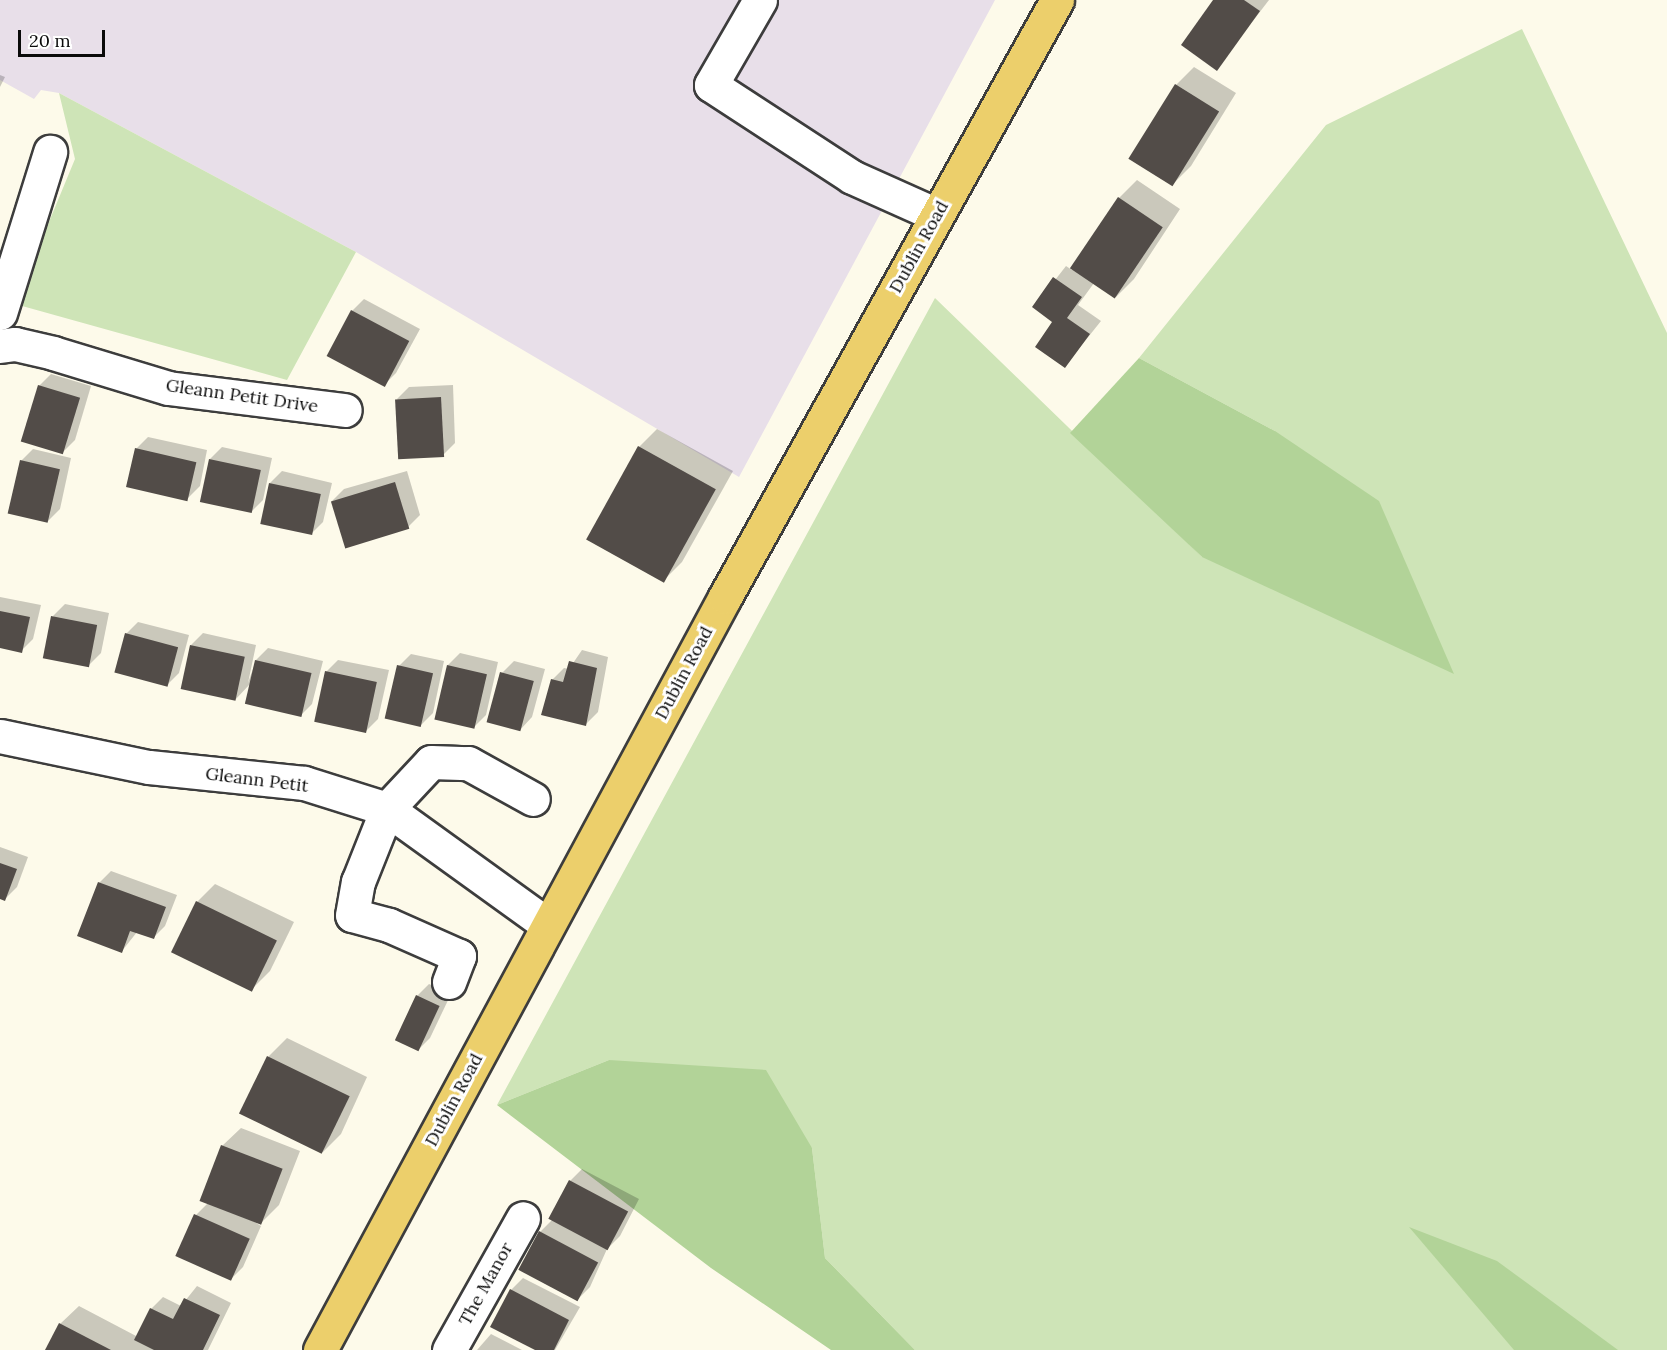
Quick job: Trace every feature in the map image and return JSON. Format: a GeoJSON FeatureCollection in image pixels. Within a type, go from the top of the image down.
{"type":"FeatureCollection","features":[{"type":"Feature","properties":{"kind":"main road","name":"Dublin Road"},"geometry":{"type":"LineString","coordinates":[[320,1350],[548,925],[1057,0]]}},
{"type":"Feature","properties":{"kind":"street"},"geometry":{"type":"LineString","coordinates":[[760,0],[711,86],[852,177],[937,215]]}},
{"type":"Feature","properties":{"kind":"street"},"geometry":{"type":"LineString","coordinates":[[0,313],[50,152]]}},
{"type":"Feature","properties":{"kind":"street","name":"Gleann Petit Drive"},"geometry":{"type":"LineString","coordinates":[[0,346],[15,344],[53,353],[168,388],[345,410]]}},
{"type":"Feature","properties":{"kind":"street","name":"Gleann Petit"},"geometry":{"type":"LineString","coordinates":[[0,736],[149,767],[304,783],[387,808],[548,925]]}},
{"type":"Feature","properties":{"kind":"street"},"geometry":{"type":"LineString","coordinates":[[449,982],[459,956],[389,925],[352,915],[358,882],[387,808],[431,762],[468,763],[533,799]]}},
{"type":"Feature","properties":{"kind":"street","name":"The Manor"},"geometry":{"type":"LineString","coordinates":[[449,1350],[523,1218]]}},
{"type":"Feature","properties":{"kind":"shaded area"},"geometry":{"type":"Polygon","coordinates":[[[0,0],[995,0],[739,477],[356,252],[59,93],[41,90],[34,99],[0,80],[0,0]]]}},
{"type":"Feature","properties":{"kind":"green space"},"geometry":{"type":"Polygon","coordinates":[[[1522,29],[1667,333],[1667,1350],[915,1350],[825,1258],[812,1148],[609,1060],[497,1105],[935,298],[1202,557],[1275,431],[1139,358],[1326,125],[1522,29]]]}},
{"type":"Feature","properties":{"kind":"green space"},"geometry":{"type":"Polygon","coordinates":[[[59,93],[356,252],[287,380],[15,304],[75,159],[59,93]]]}},
{"type":"Feature","properties":{"kind":"green space"},"geometry":{"type":"Polygon","coordinates":[[[1139,358],[1275,431],[1379,501],[1454,674],[1202,557],[1070,433],[1139,358]]]}},
{"type":"Feature","properties":{"kind":"green space"},"geometry":{"type":"Polygon","coordinates":[[[609,1060],[766,1070],[812,1148],[825,1258],[915,1350],[831,1350],[711,1268],[497,1105],[609,1060]]]}},
{"type":"Feature","properties":{"kind":"green space"},"geometry":{"type":"Polygon","coordinates":[[[1409,1227],[1497,1261],[1618,1350],[1514,1350],[1409,1227]]]}},
{"type":"Feature","properties":{"kind":"building"},"geometry":{"type":"Polygon","coordinates":[[[1213,0],[1244,0],[1260,11],[1217,71],[1181,45],[1213,0]]]}},
{"type":"Feature","properties":{"kind":"building"},"geometry":{"type":"Polygon","coordinates":[[[1175,84],[1219,112],[1172,186],[1128,159],[1175,84]]]}},
{"type":"Feature","properties":{"kind":"building"},"geometry":{"type":"Polygon","coordinates":[[[1118,197],[1163,227],[1115,298],[1070,268],[1118,197]]]}},
{"type":"Feature","properties":{"kind":"building"},"geometry":{"type":"Polygon","coordinates":[[[1053,277],[1082,297],[1067,318],[1090,334],[1065,368],[1035,347],[1052,322],[1032,307],[1053,277]]]}},
{"type":"Feature","properties":{"kind":"building"},"geometry":{"type":"Polygon","coordinates":[[[351,310],[409,341],[385,387],[327,356],[351,310]]]}},
{"type":"Feature","properties":{"kind":"building"},"geometry":{"type":"Polygon","coordinates":[[[38,385],[80,398],[63,454],[21,441],[38,385]]]}},
{"type":"Feature","properties":{"kind":"building"},"geometry":{"type":"Polygon","coordinates":[[[441,397],[444,457],[398,459],[395,399],[441,397]]]}},
{"type":"Feature","properties":{"kind":"building"},"geometry":{"type":"Polygon","coordinates":[[[638,446],[716,489],[664,583],[586,540],[638,446]]]}},
{"type":"Feature","properties":{"kind":"building"},"geometry":{"type":"Polygon","coordinates":[[[135,448],[196,462],[187,501],[126,487],[135,448]]]}},
{"type":"Feature","properties":{"kind":"building"},"geometry":{"type":"Polygon","coordinates":[[[209,459],[261,470],[252,513],[200,502],[209,459]]]}},
{"type":"Feature","properties":{"kind":"building"},"geometry":{"type":"Polygon","coordinates":[[[20,460],[60,469],[48,523],[8,514],[20,460]]]}},
{"type":"Feature","properties":{"kind":"building"},"geometry":{"type":"Polygon","coordinates":[[[395,482],[409,529],[345,548],[331,502],[395,482]]]}},
{"type":"Feature","properties":{"kind":"building"},"geometry":{"type":"Polygon","coordinates":[[[269,483],[321,494],[312,535],[260,524],[269,483]]]}},
{"type":"Feature","properties":{"kind":"building"},"geometry":{"type":"Polygon","coordinates":[[[0,611],[30,617],[22,653],[0,648],[0,611]]]}},
{"type":"Feature","properties":{"kind":"building"},"geometry":{"type":"Polygon","coordinates":[[[51,616],[97,625],[89,667],[43,658],[51,616]]]}},
{"type":"Feature","properties":{"kind":"building"},"geometry":{"type":"Polygon","coordinates":[[[125,633],[178,647],[168,687],[114,673],[125,633]]]}},
{"type":"Feature","properties":{"kind":"building"},"geometry":{"type":"Polygon","coordinates":[[[190,645],[245,657],[235,701],[181,689],[190,645]]]}},
{"type":"Feature","properties":{"kind":"building"},"geometry":{"type":"Polygon","coordinates":[[[255,660],[312,673],[301,717],[245,704],[255,660]]]}},
{"type":"Feature","properties":{"kind":"building"},"geometry":{"type":"Polygon","coordinates":[[[569,661],[597,668],[586,726],[541,715],[551,679],[563,682],[569,661]]]}},
{"type":"Feature","properties":{"kind":"building"},"geometry":{"type":"Polygon","coordinates":[[[397,665],[433,673],[421,727],[385,719],[397,665]]]}},
{"type":"Feature","properties":{"kind":"building"},"geometry":{"type":"Polygon","coordinates":[[[447,665],[487,674],[474,729],[434,720],[447,665]]]}},
{"type":"Feature","properties":{"kind":"building"},"geometry":{"type":"Polygon","coordinates":[[[325,671],[377,682],[366,733],[314,722],[325,671]]]}},
{"type":"Feature","properties":{"kind":"building"},"geometry":{"type":"Polygon","coordinates":[[[500,672],[534,681],[520,731],[487,722],[500,672]]]}},
{"type":"Feature","properties":{"kind":"building"},"geometry":{"type":"Polygon","coordinates":[[[0,863],[17,869],[5,901],[0,899],[0,863]]]}},
{"type":"Feature","properties":{"kind":"building"},"geometry":{"type":"Polygon","coordinates":[[[98,882],[166,907],[154,939],[130,931],[122,953],[77,936],[98,882]]]}},
{"type":"Feature","properties":{"kind":"building"},"geometry":{"type":"Polygon","coordinates":[[[196,901],[277,940],[252,992],[171,952],[196,901]]]}},
{"type":"Feature","properties":{"kind":"building"},"geometry":{"type":"Polygon","coordinates":[[[416,995],[440,1006],[418,1051],[395,1040],[416,995]]]}},
{"type":"Feature","properties":{"kind":"building"},"geometry":{"type":"Polygon","coordinates":[[[267,1056],[350,1096],[322,1154],[239,1114],[267,1056]]]}},
{"type":"Feature","properties":{"kind":"building"},"geometry":{"type":"Polygon","coordinates":[[[221,1145],[283,1169],[261,1225],[199,1201],[221,1145]]]}},
{"type":"Feature","properties":{"kind":"building"},"geometry":{"type":"Polygon","coordinates":[[[569,1180],[628,1211],[608,1250],[548,1219],[569,1180]]]}},
{"type":"Feature","properties":{"kind":"building"},"geometry":{"type":"Polygon","coordinates":[[[194,1214],[250,1239],[231,1281],[175,1256],[194,1214]]]}},
{"type":"Feature","properties":{"kind":"building"},"geometry":{"type":"Polygon","coordinates":[[[539,1231],[598,1262],[578,1301],[518,1270],[539,1231]]]}},
{"type":"Feature","properties":{"kind":"building"},"geometry":{"type":"Polygon","coordinates":[[[510,1289],[569,1320],[554,1350],[535,1350],[490,1327],[510,1289]]]}},
{"type":"Feature","properties":{"kind":"building"},"geometry":{"type":"Polygon","coordinates":[[[184,1298],[220,1315],[203,1350],[154,1350],[134,1340],[150,1308],[173,1319],[184,1298]]]}},
{"type":"Feature","properties":{"kind":"building"},"geometry":{"type":"Polygon","coordinates":[[[59,1323],[111,1350],[45,1350],[59,1323]]]}}]}
